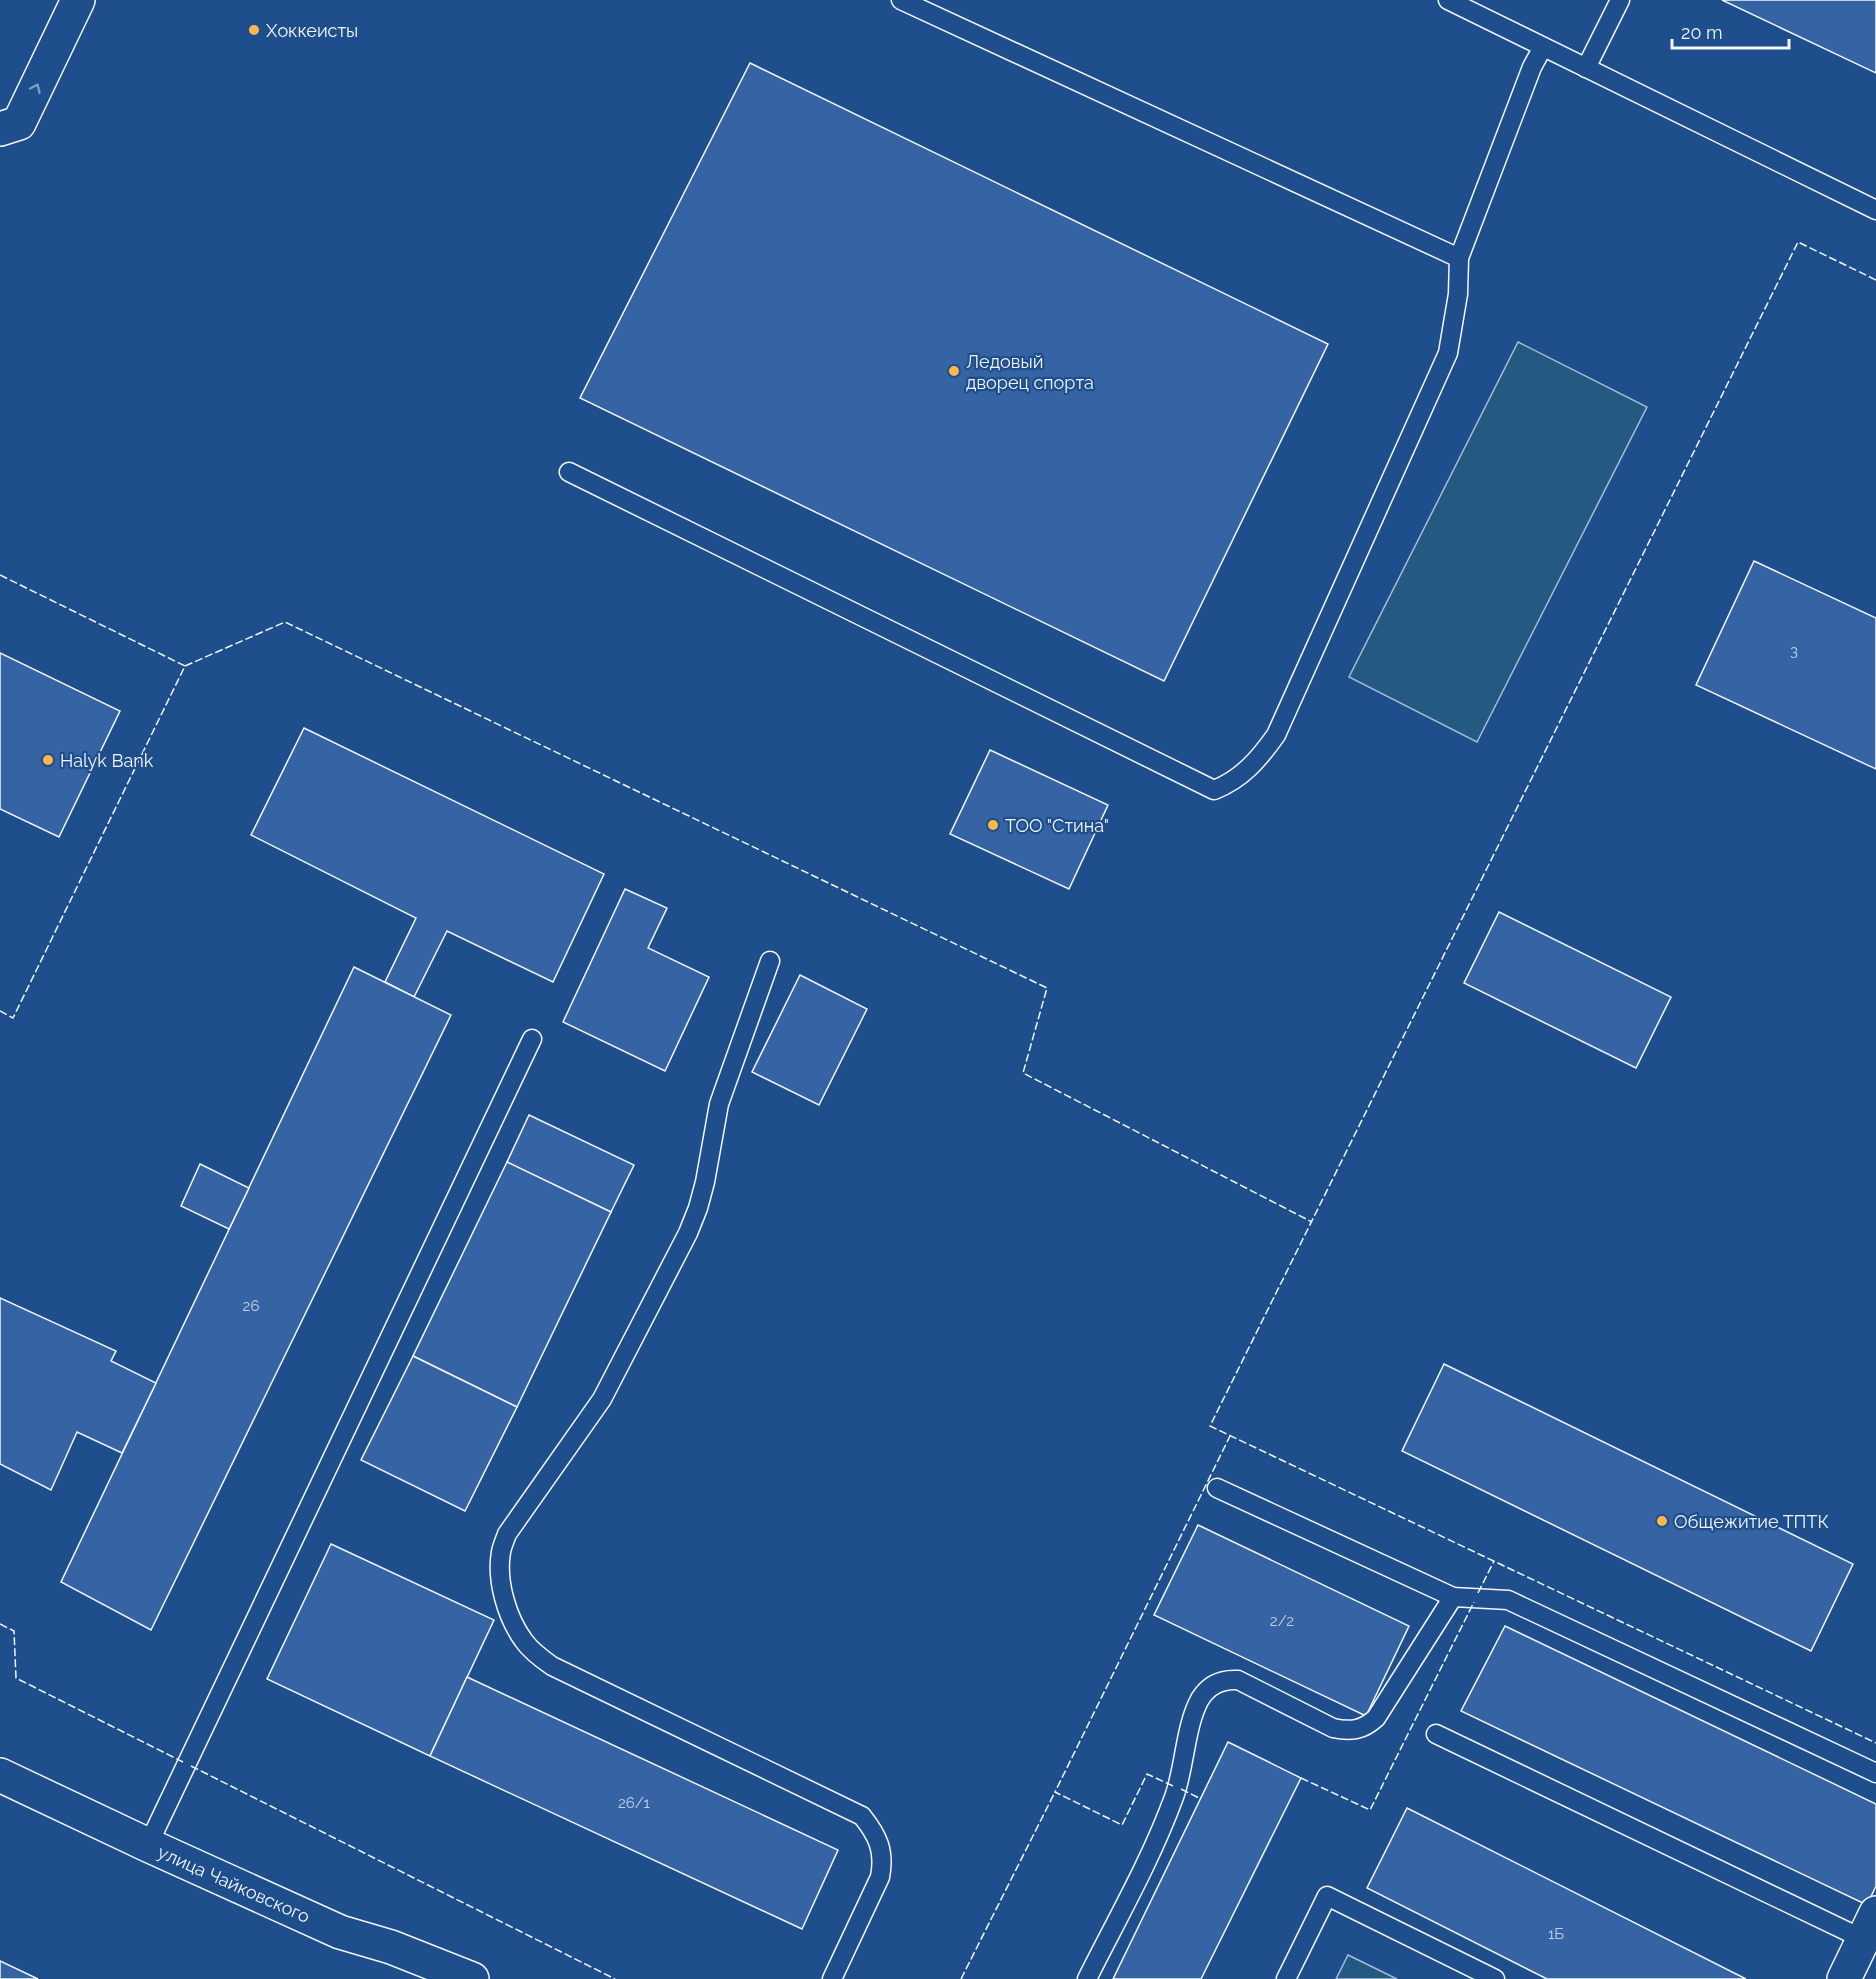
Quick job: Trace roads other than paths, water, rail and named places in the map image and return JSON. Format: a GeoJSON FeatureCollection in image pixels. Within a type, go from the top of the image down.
{"type":"FeatureCollection","features":[{"type":"Feature","properties":{"kind":"street"},"geometry":{"type":"LineString","coordinates":[[0,129],[19,123],[78,0]]}},
{"type":"Feature","properties":{"kind":"street","name":"улица Чайковского"},"geometry":{"type":"LineString","coordinates":[[0,1775],[340,1932],[391,1947],[472,1979]]}},
{"type":"Feature","properties":{"kind":"street"},"geometry":{"type":"LineString","coordinates":[[1844,1979],[1870,1926]]}},
{"type":"Feature","properties":{"kind":"lane"},"geometry":{"type":"LineString","coordinates":[[901,0],[1459,258]]}},
{"type":"Feature","properties":{"kind":"lane"},"geometry":{"type":"LineString","coordinates":[[1586,68],[1620,0]]}},
{"type":"Feature","properties":{"kind":"lane"},"geometry":{"type":"LineString","coordinates":[[1458,2],[1543,47],[1876,210]]}},
{"type":"Feature","properties":{"kind":"lane"},"geometry":{"type":"LineString","coordinates":[[569,472],[1214,790],[1230,784],[1261,756],[1275,735],[1448,353],[1458,294],[1459,258],[1532,67],[1543,47]]}},
{"type":"Feature","properties":{"kind":"lane"},"geometry":{"type":"LineString","coordinates":[[770,961],[719,1104],[705,1182],[688,1233],[602,1399],[507,1534],[501,1553],[501,1575],[503,1593],[509,1612],[524,1641],[552,1666],[862,1816],[874,1830],[883,1862],[880,1877],[832,1979]]}},
{"type":"Feature","properties":{"kind":"lane"},"geometry":{"type":"LineString","coordinates":[[148,1845],[532,1039]]}},
{"type":"Feature","properties":{"kind":"lane"},"geometry":{"type":"LineString","coordinates":[[1217,1488],[1453,1598],[1508,1600],[1876,1773]]}},
{"type":"Feature","properties":{"kind":"lane"},"geometry":{"type":"LineString","coordinates":[[1087,1979],[1162,1830],[1178,1788],[1194,1713],[1200,1698],[1209,1687],[1227,1679],[1238,1680],[1333,1728],[1345,1731],[1367,1726],[1376,1718],[1453,1598]]}},
{"type":"Feature","properties":{"kind":"lane"},"geometry":{"type":"LineString","coordinates":[[1436,1734],[1870,1926]]}},
{"type":"Feature","properties":{"kind":"lane"},"geometry":{"type":"LineString","coordinates":[[1286,1979],[1326,1896],[1495,1979]]}},
{"type":"Feature","properties":{"kind":"place","name":"Хоккеисты"},"geometry":{"type":"Point","coordinates":[254,30]}},
{"type":"Feature","properties":{"kind":"place","name":"Ледовый дворец спорта"},"geometry":{"type":"Point","coordinates":[954,371]}},
{"type":"Feature","properties":{"kind":"place","name":"Halyk Bank"},"geometry":{"type":"Point","coordinates":[48,760]}},
{"type":"Feature","properties":{"kind":"place","name":"ТОО \"Стина\""},"geometry":{"type":"Point","coordinates":[993,825]}},
{"type":"Feature","properties":{"kind":"place","name":"Общежитие ТПТК"},"geometry":{"type":"Point","coordinates":[1662,1521]}}]}
